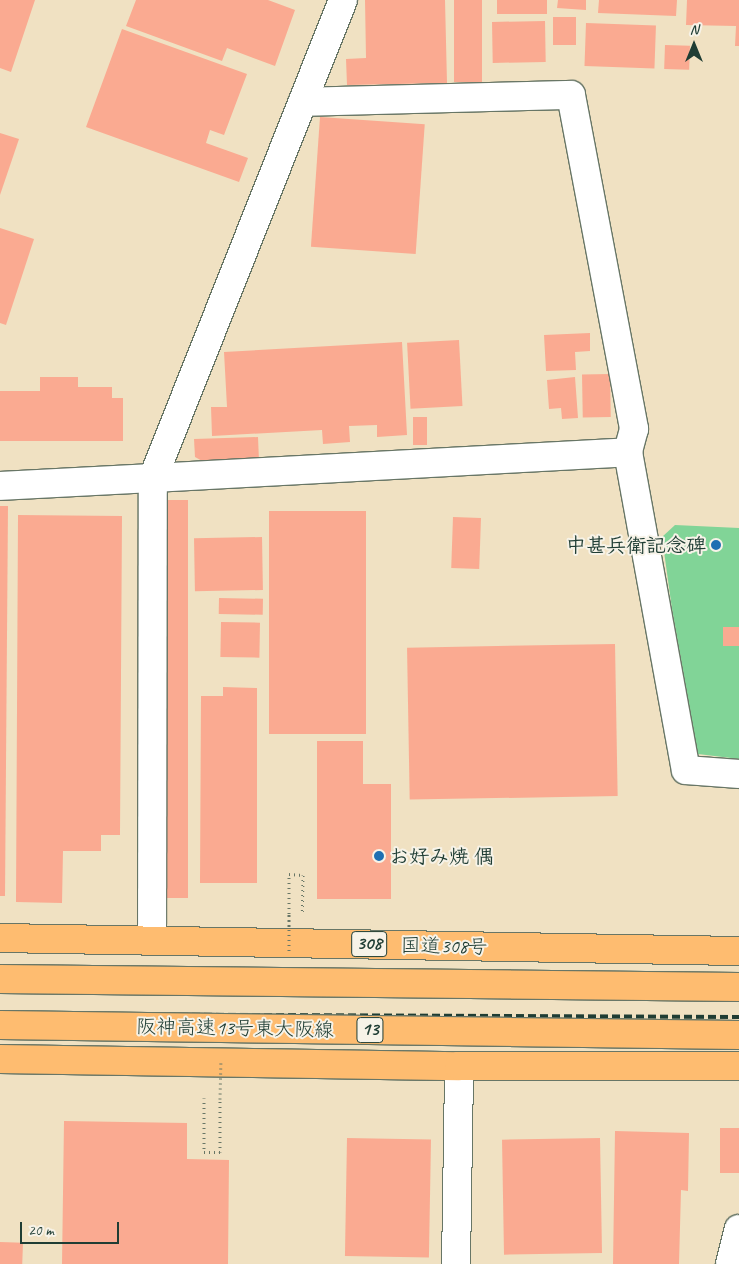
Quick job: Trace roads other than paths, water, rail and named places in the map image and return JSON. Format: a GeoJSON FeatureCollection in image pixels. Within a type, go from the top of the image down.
{"type":"FeatureCollection","features":[{"type":"Feature","properties":{"kind":"highway","name":"国道308号"},"geometry":{"type":"LineString","coordinates":[[0,938],[739,951]]}},
{"type":"Feature","properties":{"kind":"highway"},"geometry":{"type":"LineString","coordinates":[[0,979],[739,987]]}},
{"type":"Feature","properties":{"kind":"highway","name":"阪神高速13号東大阪線"},"geometry":{"type":"LineString","coordinates":[[0,1025],[739,1035]]}},
{"type":"Feature","properties":{"kind":"highway"},"geometry":{"type":"LineString","coordinates":[[0,1059],[459,1066],[739,1066]]}},
{"type":"Feature","properties":{"kind":"street"},"geometry":{"type":"LineString","coordinates":[[152,941],[153,478],[343,0]]}},
{"type":"Feature","properties":{"kind":"street"},"geometry":{"type":"LineString","coordinates":[[303,102],[571,95],[634,429],[628,452],[686,770],[739,774]]}},
{"type":"Feature","properties":{"kind":"street"},"geometry":{"type":"LineString","coordinates":[[0,486],[628,452]]}},
{"type":"Feature","properties":{"kind":"street"},"geometry":{"type":"LineString","coordinates":[[456,1264],[459,1066]]}},
{"type":"Feature","properties":{"kind":"street"},"geometry":{"type":"LineString","coordinates":[[730,1264],[739,1229]]}},
{"type":"Feature","properties":{"kind":"railway"},"geometry":{"type":"LineString","coordinates":[[0,987],[739,993]]}},
{"type":"Feature","properties":{"kind":"railway"},"geometry":{"type":"LineString","coordinates":[[0,1014],[739,1017]]}},
{"type":"Feature","properties":{"kind":"place","name":"中甚兵衛記念碑"},"geometry":{"type":"Point","coordinates":[716,545]}},
{"type":"Feature","properties":{"kind":"place","name":"お好み焼 偶"},"geometry":{"type":"Point","coordinates":[379,856]}}]}
